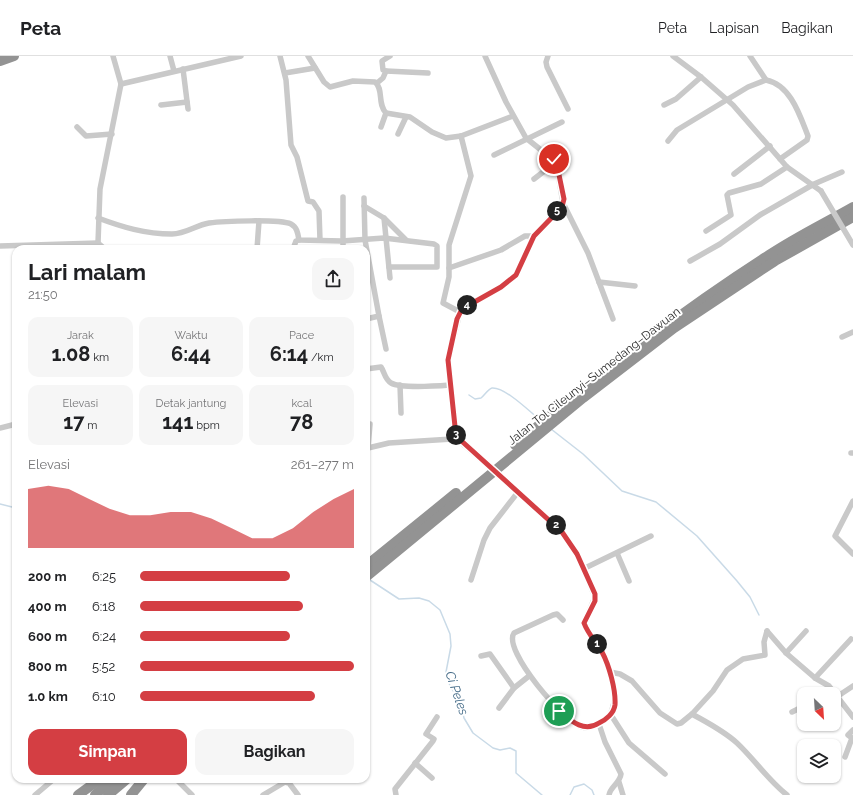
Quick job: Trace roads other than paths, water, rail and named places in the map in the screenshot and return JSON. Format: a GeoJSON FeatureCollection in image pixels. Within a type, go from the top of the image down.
{"type":"FeatureCollection","features":[{"type":"Feature","properties":{"kind":"highway"},"geometry":{"type":"LineString","coordinates":[[0,61],[14,56]]}},
{"type":"Feature","properties":{"kind":"highway","name":"Jalan Tol Cileunyi–Sumedang–Dawuan"},"geometry":{"type":"LineString","coordinates":[[370,573],[419,528],[578,393],[670,322],[770,254],[853,207]]}},
{"type":"Feature","properties":{"kind":"highway","name":"Jalan Tol Cileunyi–Sumedang–Dawuan"},"geometry":{"type":"LineString","coordinates":[[370,563],[419,528],[674,328],[775,261],[853,217]]}},
{"type":"Feature","properties":{"kind":"highway"},"geometry":{"type":"LineString","coordinates":[[78,795],[94,783]]}},
{"type":"Feature","properties":{"kind":"highway"},"geometry":{"type":"LineString","coordinates":[[95,795],[108,783]]}},
{"type":"Feature","properties":{"kind":"highway"},"geometry":{"type":"LineString","coordinates":[[108,795],[122,783]]}},
{"type":"Feature","properties":{"kind":"highway"},"geometry":{"type":"LineString","coordinates":[[131,795],[141,783]]}},
{"type":"Feature","properties":{"kind":"street"},"geometry":{"type":"LineString","coordinates":[[62,245],[98,243],[100,189],[121,84],[113,56]]}},
{"type":"Feature","properties":{"kind":"street"},"geometry":{"type":"LineString","coordinates":[[170,56],[174,71]]}},
{"type":"Feature","properties":{"kind":"street"},"geometry":{"type":"LineString","coordinates":[[121,84],[241,56]]}},
{"type":"Feature","properties":{"kind":"street"},"geometry":{"type":"LineString","coordinates":[[280,56],[285,73],[291,144],[308,201],[313,202],[319,211],[320,240]]}},
{"type":"Feature","properties":{"kind":"street"},"geometry":{"type":"LineString","coordinates":[[308,56],[324,82],[330,86],[353,81],[373,81],[377,83]]}},
{"type":"Feature","properties":{"kind":"street"},"geometry":{"type":"LineString","coordinates":[[390,56],[382,58],[383,70],[428,73]]}},
{"type":"Feature","properties":{"kind":"street"},"geometry":{"type":"LineString","coordinates":[[485,56],[513,116],[528,140],[556,162],[563,203],[588,253],[613,319]]}},
{"type":"Feature","properties":{"kind":"street"},"geometry":{"type":"LineString","coordinates":[[548,56],[546,62],[547,68],[568,109]]}},
{"type":"Feature","properties":{"kind":"street"},"geometry":{"type":"LineString","coordinates":[[673,56],[701,77],[728,101],[770,146],[787,167],[821,190],[853,245]]}},
{"type":"Feature","properties":{"kind":"street"},"geometry":{"type":"LineString","coordinates":[[750,56],[766,80],[776,84],[790,97],[808,136],[807,140],[780,158]]}},
{"type":"Feature","properties":{"kind":"street"},"geometry":{"type":"LineString","coordinates":[[285,73],[315,68]]}},
{"type":"Feature","properties":{"kind":"street"},"geometry":{"type":"LineString","coordinates":[[183,69],[188,109]]}},
{"type":"Feature","properties":{"kind":"street"},"geometry":{"type":"LineString","coordinates":[[377,83],[383,78],[386,71]]}},
{"type":"Feature","properties":{"kind":"street"},"geometry":{"type":"LineString","coordinates":[[664,105],[676,98],[701,77]]}},
{"type":"Feature","properties":{"kind":"street"},"geometry":{"type":"LineString","coordinates":[[668,141],[677,130],[728,101],[748,87],[766,80]]}},
{"type":"Feature","properties":{"kind":"street"},"geometry":{"type":"LineString","coordinates":[[377,83],[381,106],[386,113],[413,118],[440,136],[446,138],[461,136],[513,116]]}},
{"type":"Feature","properties":{"kind":"street"},"geometry":{"type":"LineString","coordinates":[[161,105],[187,102]]}},
{"type":"Feature","properties":{"kind":"street"},"geometry":{"type":"LineString","coordinates":[[381,127],[386,113]]}},
{"type":"Feature","properties":{"kind":"street"},"geometry":{"type":"LineString","coordinates":[[398,134],[406,117]]}},
{"type":"Feature","properties":{"kind":"street"},"geometry":{"type":"LineString","coordinates":[[494,155],[528,140],[562,122]]}},
{"type":"Feature","properties":{"kind":"street"},"geometry":{"type":"LineString","coordinates":[[77,127],[86,136],[112,134]]}},
{"type":"Feature","properties":{"kind":"street"},"geometry":{"type":"LineString","coordinates":[[460,312],[443,304],[449,268],[449,246],[471,176],[461,136]]}},
{"type":"Feature","properties":{"kind":"street"},"geometry":{"type":"LineString","coordinates":[[734,174],[770,146]]}},
{"type":"Feature","properties":{"kind":"street"},"geometry":{"type":"LineString","coordinates":[[534,179],[556,162]]}},
{"type":"Feature","properties":{"kind":"street"},"geometry":{"type":"LineString","coordinates":[[706,231],[731,215],[727,195],[729,192],[762,184],[787,167]]}},
{"type":"Feature","properties":{"kind":"street"},"geometry":{"type":"LineString","coordinates":[[690,261],[720,244],[760,215],[814,184],[842,172]]}},
{"type":"Feature","properties":{"kind":"street"},"geometry":{"type":"LineString","coordinates":[[342,245],[343,197]]}},
{"type":"Feature","properties":{"kind":"street"},"geometry":{"type":"LineString","coordinates":[[364,198],[365,245]]}},
{"type":"Feature","properties":{"kind":"street"},"geometry":{"type":"LineString","coordinates":[[563,203],[534,236],[516,275],[501,287],[463,308],[460,312],[448,360],[456,436],[464,445],[560,529],[577,554],[595,597],[584,623],[602,651],[610,672],[615,705],[611,714],[599,724],[588,727],[578,725],[559,711],[529,676],[517,656],[512,639],[513,634],[555,614],[563,620]]}},
{"type":"Feature","properties":{"kind":"street"},"geometry":{"type":"LineString","coordinates":[[364,206],[384,218],[406,240]]}},
{"type":"Feature","properties":{"kind":"street"},"geometry":{"type":"LineString","coordinates":[[98,218],[126,228],[151,233],[173,234],[185,232],[208,223],[259,221],[291,224],[295,227],[299,240]]}},
{"type":"Feature","properties":{"kind":"street"},"geometry":{"type":"LineString","coordinates":[[384,218],[384,238],[390,278]]}},
{"type":"Feature","properties":{"kind":"street"},"geometry":{"type":"LineString","coordinates":[[257,245],[259,221]]}},
{"type":"Feature","properties":{"kind":"street"},"geometry":{"type":"LineString","coordinates":[[449,268],[501,250],[525,236],[534,236]]}},
{"type":"Feature","properties":{"kind":"street"},"geometry":{"type":"LineString","coordinates":[[294,245],[296,241],[299,240],[342,241],[384,238],[436,244],[438,265],[432,268],[389,267]]}},
{"type":"Feature","properties":{"kind":"street"},"geometry":{"type":"LineString","coordinates":[[0,246],[12,246]]}},
{"type":"Feature","properties":{"kind":"street"},"geometry":{"type":"LineString","coordinates":[[599,282],[635,286]]}},
{"type":"Feature","properties":{"kind":"street"},"geometry":{"type":"LineString","coordinates":[[370,286],[379,316],[386,349]]}},
{"type":"Feature","properties":{"kind":"street"},"geometry":{"type":"LineString","coordinates":[[370,318],[379,316]]}},
{"type":"Feature","properties":{"kind":"street"},"geometry":{"type":"LineString","coordinates":[[842,336],[853,332]]}},
{"type":"Feature","properties":{"kind":"street"},"geometry":{"type":"LineString","coordinates":[[370,368],[381,366],[391,383],[400,385],[420,387],[451,385]]}},
{"type":"Feature","properties":{"kind":"street"},"geometry":{"type":"LineString","coordinates":[[400,385],[402,413]]}},
{"type":"Feature","properties":{"kind":"street"},"geometry":{"type":"LineString","coordinates":[[0,428],[12,425]]}},
{"type":"Feature","properties":{"kind":"street"},"geometry":{"type":"LineString","coordinates":[[370,448],[389,443],[452,439],[456,436]]}},
{"type":"Feature","properties":{"kind":"street"},"geometry":{"type":"LineString","coordinates":[[472,580],[484,540],[490,528],[518,492]]}},
{"type":"Feature","properties":{"kind":"street"},"geometry":{"type":"LineString","coordinates":[[853,501],[836,536],[853,554]]}},
{"type":"Feature","properties":{"kind":"street"},"geometry":{"type":"LineString","coordinates":[[583,569],[651,536]]}},
{"type":"Feature","properties":{"kind":"street"},"geometry":{"type":"LineString","coordinates":[[617,553],[629,581]]}},
{"type":"Feature","properties":{"kind":"street"},"geometry":{"type":"LineString","coordinates":[[610,672],[620,674],[632,681],[660,713],[672,721],[681,723],[692,714],[713,691],[727,670],[743,659],[765,655],[764,642],[767,630],[786,653],[815,678],[830,687]]}},
{"type":"Feature","properties":{"kind":"street"},"geometry":{"type":"LineString","coordinates":[[786,653],[806,631]]}},
{"type":"Feature","properties":{"kind":"street"},"geometry":{"type":"LineString","coordinates":[[815,678],[851,639]]}},
{"type":"Feature","properties":{"kind":"street"},"geometry":{"type":"LineString","coordinates":[[481,656],[490,654],[514,688]]}},
{"type":"Feature","properties":{"kind":"street"},"geometry":{"type":"LineString","coordinates":[[499,708],[514,688],[529,676]]}},
{"type":"Feature","properties":{"kind":"street"},"geometry":{"type":"LineString","coordinates":[[841,694],[853,686]]}},
{"type":"Feature","properties":{"kind":"street"},"geometry":{"type":"LineString","coordinates":[[841,703],[853,716]]}},
{"type":"Feature","properties":{"kind":"street"},"geometry":{"type":"LineString","coordinates":[[792,712],[797,710]]}},
{"type":"Feature","properties":{"kind":"street"},"geometry":{"type":"LineString","coordinates":[[611,714],[629,743],[665,774]]}},
{"type":"Feature","properties":{"kind":"street"},"geometry":{"type":"LineString","coordinates":[[692,714],[710,723],[737,743],[774,785],[787,795]]}},
{"type":"Feature","properties":{"kind":"street"},"geometry":{"type":"LineString","coordinates":[[396,795],[395,789],[434,740],[426,734],[436,717]]}},
{"type":"Feature","properties":{"kind":"street"},"geometry":{"type":"LineString","coordinates":[[599,724],[605,742],[622,774],[619,782],[609,791],[609,795]]}},
{"type":"Feature","properties":{"kind":"street"},"geometry":{"type":"LineString","coordinates":[[846,758],[852,738],[848,735],[853,730]]}},
{"type":"Feature","properties":{"kind":"street"},"geometry":{"type":"LineString","coordinates":[[415,763],[432,778]]}},
{"type":"Feature","properties":{"kind":"street"},"geometry":{"type":"LineString","coordinates":[[619,782],[623,795]]}},
{"type":"Feature","properties":{"kind":"street"},"geometry":{"type":"LineString","coordinates":[[35,795],[49,783]]}},
{"type":"Feature","properties":{"kind":"street"},"geometry":{"type":"LineString","coordinates":[[180,783],[192,795]]}},
{"type":"Feature","properties":{"kind":"street"},"geometry":{"type":"LineString","coordinates":[[263,795],[283,783]]}},
{"type":"Feature","properties":{"kind":"street"},"geometry":{"type":"LineString","coordinates":[[289,783],[298,795]]}},
{"type":"Feature","properties":{"kind":"waterway"},"geometry":{"type":"LineString","coordinates":[[469,395],[475,399],[481,398],[492,388],[503,391],[523,405],[539,419]]}},
{"type":"Feature","properties":{"kind":"waterway"},"geometry":{"type":"LineString","coordinates":[[551,429],[583,454],[622,491],[656,502],[697,536],[750,597],[759,615]]}},
{"type":"Feature","properties":{"kind":"waterway","name":"Ci Peles"},"geometry":{"type":"LineString","coordinates":[[0,504],[12,507]]}},
{"type":"Feature","properties":{"kind":"waterway","name":"Ci Peles"},"geometry":{"type":"LineString","coordinates":[[370,580],[399,599],[419,598],[429,601],[440,610],[450,634],[451,646],[446,672],[450,686],[460,701],[464,718],[473,733],[493,748],[500,750],[510,748],[516,751],[516,773],[542,795]]}},
{"type":"Feature","properties":{"kind":"waterway","name":"Ci Peles"},"geometry":{"type":"LineString","coordinates":[[570,795],[574,787],[584,784],[592,790],[594,795]]}}]}
